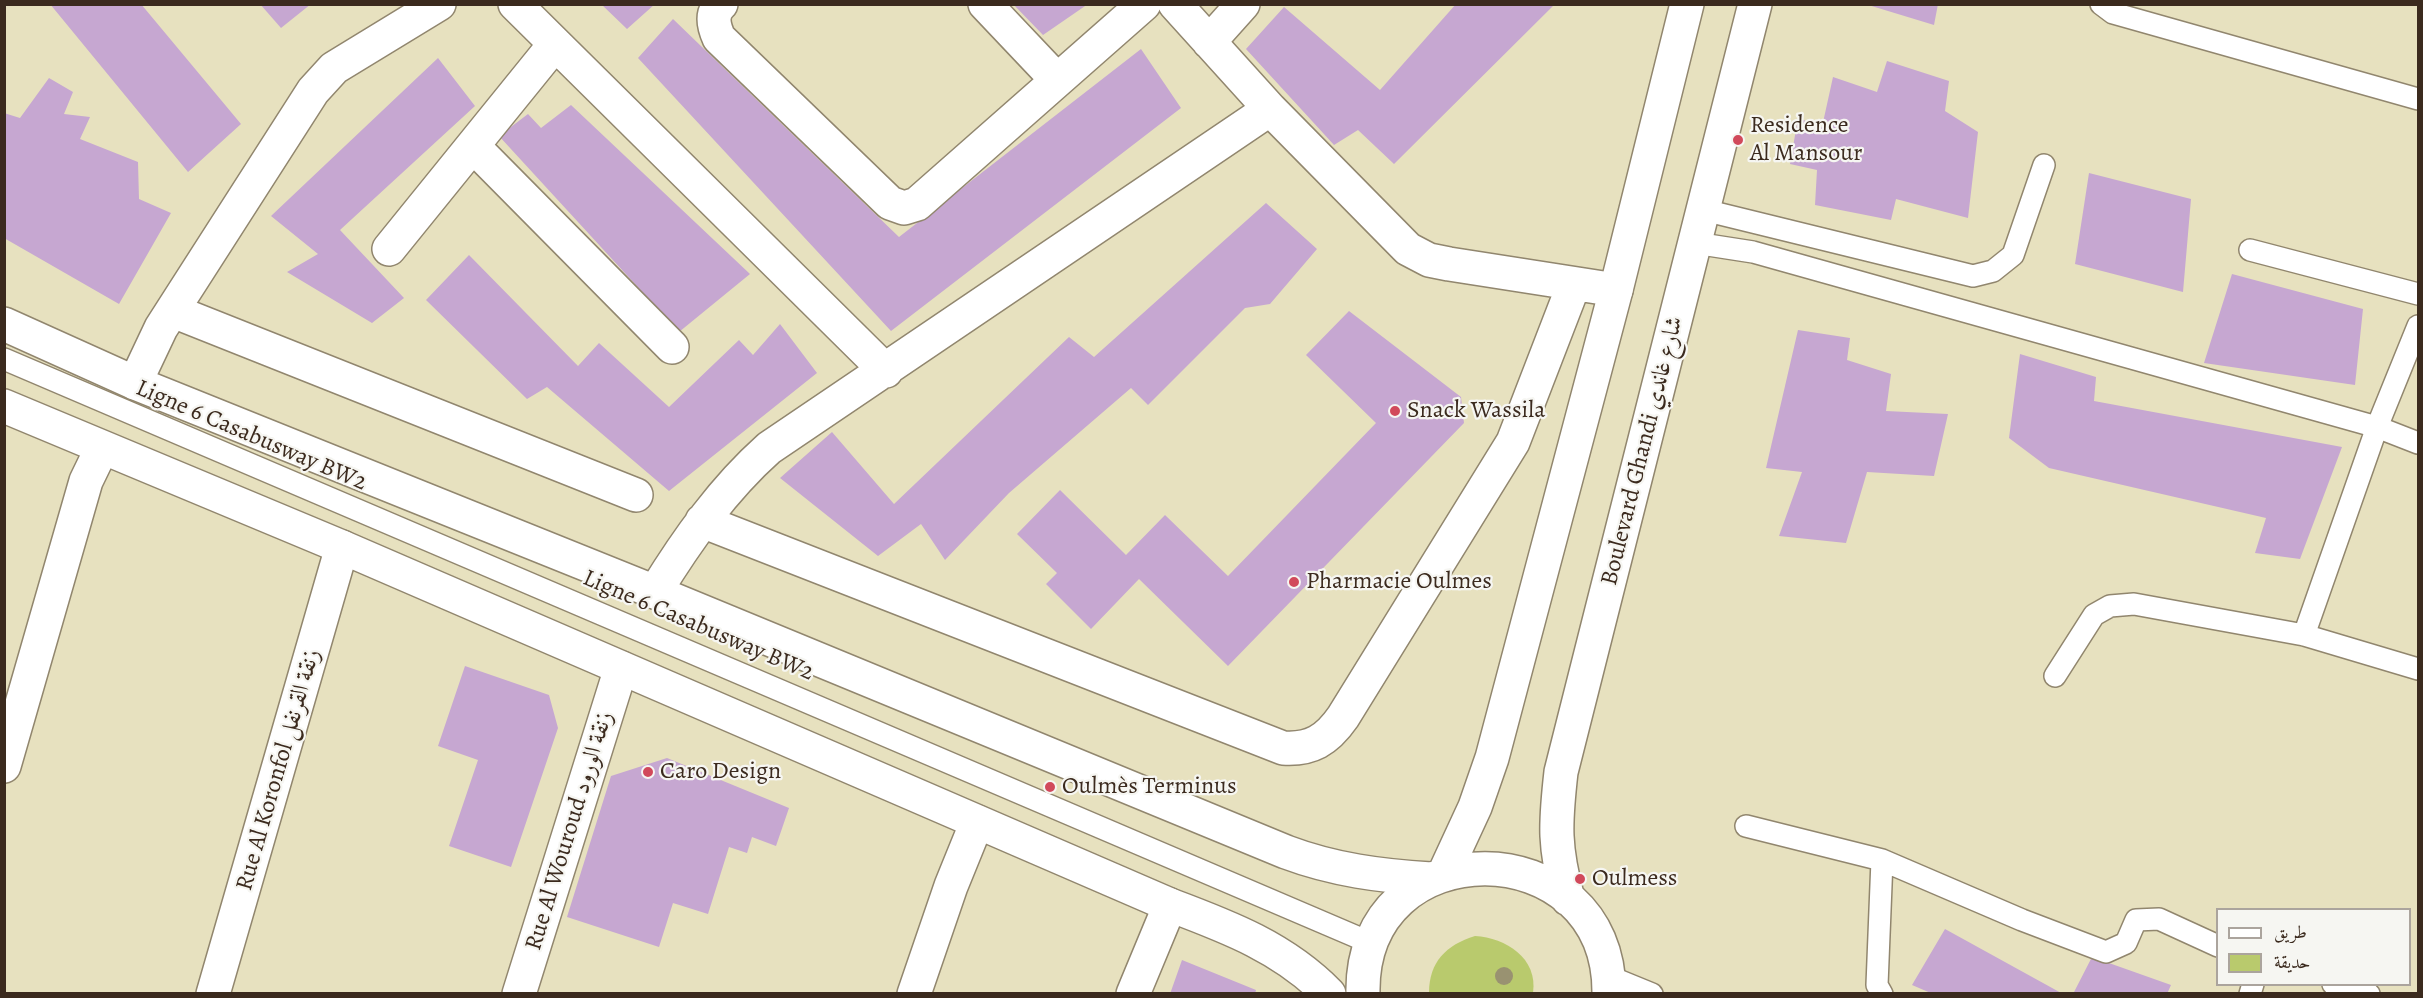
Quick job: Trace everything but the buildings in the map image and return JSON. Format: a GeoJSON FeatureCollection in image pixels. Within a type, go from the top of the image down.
{"type":"FeatureCollection","features":[{"type":"Feature","properties":{"kind":"street"},"geometry":{"type":"LineString","coordinates":[[135,383],[161,328],[313,91],[334,68],[439,4]]}},
{"type":"Feature","properties":{"kind":"street"},"geometry":{"type":"LineString","coordinates":[[515,4],[886,371]]}},
{"type":"Feature","properties":{"kind":"street"},"geometry":{"type":"LineString","coordinates":[[721,4],[716,8],[713,22],[719,38],[890,203],[904,208],[917,204],[1144,4]]}},
{"type":"Feature","properties":{"kind":"street"},"geometry":{"type":"LineString","coordinates":[[985,4],[1057,80]]}},
{"type":"Feature","properties":{"kind":"street"},"geometry":{"type":"LineString","coordinates":[[1174,4],[1270,109],[1408,249],[1429,260],[1616,290]]}},
{"type":"Feature","properties":{"kind":"street"},"geometry":{"type":"LineString","coordinates":[[1209,42],[1244,4]]}},
{"type":"Feature","properties":{"kind":"street"},"geometry":{"type":"LineString","coordinates":[[1437,877],[1475,807],[1492,758],[1616,290],[1687,4]]}},
{"type":"Feature","properties":{"kind":"street","name":"Boulevard Ghandi شارع غاندي"},"geometry":{"type":"LineString","coordinates":[[1568,899],[1557,858],[1555,822],[1561,772],[1755,4]]}},
{"type":"Feature","properties":{"kind":"street"},"geometry":{"type":"LineString","coordinates":[[389,249],[555,44]]}},
{"type":"Feature","properties":{"kind":"street"},"geometry":{"type":"LineString","coordinates":[[655,592],[702,521],[769,448],[1270,109]]}},
{"type":"Feature","properties":{"kind":"street"},"geometry":{"type":"LineString","coordinates":[[473,146],[672,348]]}},
{"type":"Feature","properties":{"kind":"street"},"geometry":{"type":"LineString","coordinates":[[702,521],[1283,748],[1307,747],[1326,736],[1343,717],[1513,442],[1574,284]]}},
{"type":"Feature","properties":{"kind":"street"},"geometry":{"type":"LineString","coordinates":[[173,311],[636,495]]}},
{"type":"Feature","properties":{"kind":"street"},"geometry":{"type":"LineString","coordinates":[[4,324],[135,383],[655,592],[1315,863],[1353,872],[1437,877]]}},
{"type":"Feature","properties":{"kind":"street"},"geometry":{"type":"LineString","coordinates":[[4,406],[342,547],[1170,905],[1253,938],[1287,957],[1329,993]]}},
{"type":"Feature","properties":{"kind":"street"},"geometry":{"type":"LineString","coordinates":[[4,766],[86,481],[102,448]]}},
{"type":"Feature","properties":{"kind":"street","name":"Rue Al Koronfol زنقة القرنفل"},"geometry":{"type":"LineString","coordinates":[[213,993],[342,547]]}},
{"type":"Feature","properties":{"kind":"street","name":"Rue Al Wouroud زنقة الورود"},"geometry":{"type":"LineString","coordinates":[[519,993],[621,668]]}},
{"type":"Feature","properties":{"kind":"street"},"geometry":{"type":"LineString","coordinates":[[914,993],[951,886],[977,822]]}},
{"type":"Feature","properties":{"kind":"street"},"geometry":{"type":"LineString","coordinates":[[1363,993],[1364,970],[1371,943],[1395,905],[1437,877],[1473,867],[1502,868],[1544,882],[1568,899],[1595,933],[1609,985]]}},
{"type":"Feature","properties":{"kind":"street"},"geometry":{"type":"LineString","coordinates":[[1133,993],[1170,905]]}},
{"type":"Feature","properties":{"kind":"lane"},"geometry":{"type":"LineString","coordinates":[[2102,4],[2113,13],[2418,99]]}},
{"type":"Feature","properties":{"kind":"lane"},"geometry":{"type":"LineString","coordinates":[[1704,210],[1973,276],[1993,271],[2013,255],[2044,165]]}},
{"type":"Feature","properties":{"kind":"lane"},"geometry":{"type":"LineString","coordinates":[[1695,243],[1753,252],[2377,427],[2418,443]]}},
{"type":"Feature","properties":{"kind":"lane"},"geometry":{"type":"LineString","coordinates":[[2250,250],[2418,294]]}},
{"type":"Feature","properties":{"kind":"lane"},"geometry":{"type":"LineString","coordinates":[[2304,635],[2377,427],[2418,326]]}},
{"type":"Feature","properties":{"kind":"lane","name":"Ligne 6 Casabusway BW2"},"geometry":{"type":"LineString","coordinates":[[4,359],[1371,943]]}},
{"type":"Feature","properties":{"kind":"lane"},"geometry":{"type":"LineString","coordinates":[[2055,676],[2094,615],[2110,606],[2134,604],[2304,635],[2418,669]]}},
{"type":"Feature","properties":{"kind":"lane"},"geometry":{"type":"LineString","coordinates":[[1746,826],[1882,860],[2022,920],[2106,952],[2126,943],[2136,920],[2159,919],[2216,946]]}},
{"type":"Feature","properties":{"kind":"lane"},"geometry":{"type":"LineString","coordinates":[[1882,860],[1877,985],[1882,993]]}},
{"type":"Feature","properties":{"kind":"lane"},"geometry":{"type":"LineString","coordinates":[[1609,985],[1652,993]]}},
{"type":"Feature","properties":{"kind":"lane"},"geometry":{"type":"LineString","coordinates":[[2341,986],[2369,993]]}},
{"type":"Feature","properties":{"kind":"green space"},"geometry":{"type":"Polygon","coordinates":[[[1475,936],[1498,941],[1518,952],[1530,970],[1533,993],[1429,993],[1432,972],[1441,956],[1456,944],[1475,936]]]}},
{"type":"Feature","properties":{"kind":"place","name":"Residence Al Mansour"},"geometry":{"type":"Point","coordinates":[1738,140]}},
{"type":"Feature","properties":{"kind":"place","name":"Snack Wassila"},"geometry":{"type":"Point","coordinates":[1395,411]}},
{"type":"Feature","properties":{"kind":"place","name":"Pharmacie Oulmes"},"geometry":{"type":"Point","coordinates":[1294,582]}},
{"type":"Feature","properties":{"kind":"place","name":"Caro Design"},"geometry":{"type":"Point","coordinates":[648,772]}},
{"type":"Feature","properties":{"kind":"place","name":"Oulmès Terminus"},"geometry":{"type":"Point","coordinates":[1050,787]}},
{"type":"Feature","properties":{"kind":"place","name":"Oulmess"},"geometry":{"type":"Point","coordinates":[1580,879]}}]}
